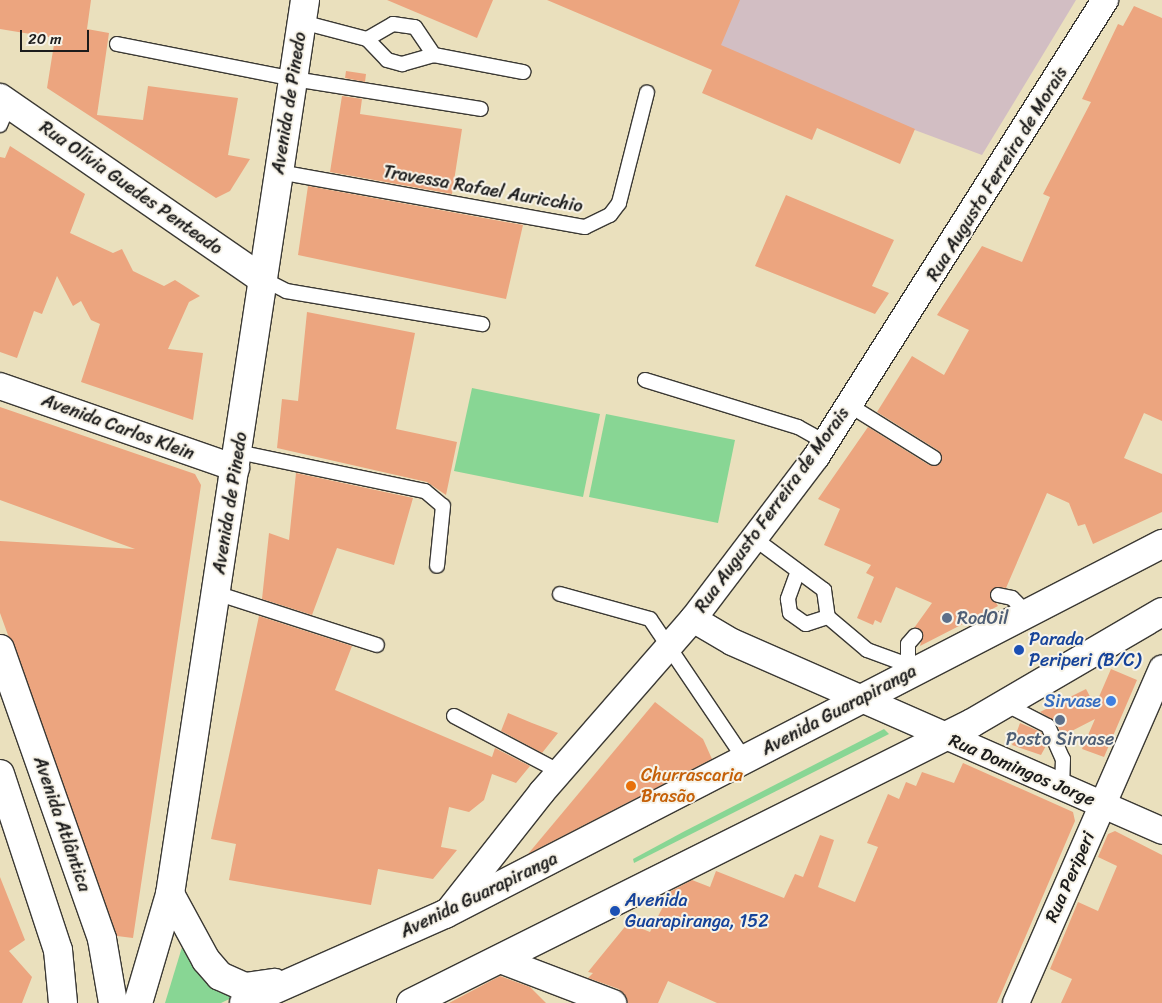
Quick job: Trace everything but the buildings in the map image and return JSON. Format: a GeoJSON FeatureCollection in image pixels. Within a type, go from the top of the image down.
{"type":"FeatureCollection","features":[{"type":"Feature","properties":{"kind":"main road","name":"Avenida de Pinedo"},"geometry":{"type":"LineString","coordinates":[[138,1003],[170,894],[237,460],[261,278],[304,11]]}},
{"type":"Feature","properties":{"kind":"main road","name":"Rua Olívia Guedes Penteado"},"geometry":{"type":"LineString","coordinates":[[3,109],[261,278]]}},
{"type":"Feature","properties":{"kind":"main road","name":"Avenida Guarapiranga"},"geometry":{"type":"LineString","coordinates":[[244,1003],[445,914],[864,697],[908,670],[1162,544]]}},
{"type":"Feature","properties":{"kind":"main road"},"geometry":{"type":"LineString","coordinates":[[411,1003],[503,960],[1005,704],[1162,612]]}},
{"type":"Feature","properties":{"kind":"main road","name":"Avenida Atlântica"},"geometry":{"type":"LineString","coordinates":[[0,649],[102,939],[113,1003]]}},
{"type":"Feature","properties":{"kind":"main road"},"geometry":{"type":"LineString","coordinates":[[0,774],[58,950],[61,997]]}},
{"type":"Feature","properties":{"kind":"main road"},"geometry":{"type":"LineString","coordinates":[[170,894],[206,960],[220,976],[245,987],[291,981]]}},
{"type":"Feature","properties":{"kind":"street","name":"Rua Augusto Ferreira de Morais"},"geometry":{"type":"LineString","coordinates":[[445,914],[560,772],[693,619],[755,539],[825,442],[1105,0]]}},
{"type":"Feature","properties":{"kind":"street","name":"Avenida Carlos Klein"},"geometry":{"type":"LineString","coordinates":[[0,386],[237,460]]}},
{"type":"Feature","properties":{"kind":"street","name":"Rua Domingos Jorge"},"geometry":{"type":"LineString","coordinates":[[693,619],[732,642],[864,697],[942,735],[1162,831]]}},
{"type":"Feature","properties":{"kind":"street","name":"Rua Periperi"},"geometry":{"type":"LineString","coordinates":[[1016,1003],[1162,669]]}},
{"type":"Feature","properties":{"kind":"street"},"geometry":{"type":"LineString","coordinates":[[503,960],[613,1003]]}},
{"type":"Feature","properties":{"kind":"lane"},"geometry":{"type":"LineString","coordinates":[[304,11],[368,39],[387,60],[402,64],[434,56],[523,72]]}},
{"type":"Feature","properties":{"kind":"lane"},"geometry":{"type":"LineString","coordinates":[[368,39],[393,24],[415,27],[434,56]]}},
{"type":"Feature","properties":{"kind":"lane"},"geometry":{"type":"LineString","coordinates":[[117,44],[294,79],[481,109]]}},
{"type":"Feature","properties":{"kind":"lane","name":"Travessa Rafael Auricchio"},"geometry":{"type":"LineString","coordinates":[[279,172],[586,227],[610,215],[618,203],[647,92]]}},
{"type":"Feature","properties":{"kind":"lane"},"geometry":{"type":"LineString","coordinates":[[261,278],[286,291],[482,324]]}},
{"type":"Feature","properties":{"kind":"lane"},"geometry":{"type":"LineString","coordinates":[[645,380],[798,427],[825,442]]}},
{"type":"Feature","properties":{"kind":"lane"},"geometry":{"type":"LineString","coordinates":[[849,405],[934,458]]}},
{"type":"Feature","properties":{"kind":"lane"},"geometry":{"type":"LineString","coordinates":[[237,460],[425,491],[444,506],[438,566]]}},
{"type":"Feature","properties":{"kind":"lane"},"geometry":{"type":"LineString","coordinates":[[755,539],[824,590],[828,617],[867,650],[908,670],[908,644],[915,636]]}},
{"type":"Feature","properties":{"kind":"lane"},"geometry":{"type":"LineString","coordinates":[[798,571],[788,599],[790,613],[806,624],[828,617]]}},
{"type":"Feature","properties":{"kind":"lane"},"geometry":{"type":"LineString","coordinates":[[216,593],[377,645]]}},
{"type":"Feature","properties":{"kind":"lane"},"geometry":{"type":"LineString","coordinates":[[560,594],[650,619],[744,760]]}},
{"type":"Feature","properties":{"kind":"lane"},"geometry":{"type":"LineString","coordinates":[[998,595],[1012,598],[1026,612]]}},
{"type":"Feature","properties":{"kind":"lane"},"geometry":{"type":"LineString","coordinates":[[1005,704],[1048,726],[1061,754],[1062,787]]}},
{"type":"Feature","properties":{"kind":"lane"},"geometry":{"type":"LineString","coordinates":[[454,716],[560,772]]}},
{"type":"Feature","properties":{"kind":"shaded area"},"geometry":{"type":"Polygon","coordinates":[[[565,0],[1076,0],[982,155],[565,0]]]}},
{"type":"Feature","properties":{"kind":"green space"},"geometry":{"type":"Polygon","coordinates":[[[472,388],[600,414],[583,497],[454,471],[472,388]]]}},
{"type":"Feature","properties":{"kind":"green space"},"geometry":{"type":"Polygon","coordinates":[[[606,414],[735,440],[718,523],[589,497],[606,414]]]}},
{"type":"Feature","properties":{"kind":"green space"},"geometry":{"type":"Polygon","coordinates":[[[884,729],[889,734],[634,863],[633,859],[683,832],[884,729]]]}},
{"type":"Feature","properties":{"kind":"green space"},"geometry":{"type":"Polygon","coordinates":[[[186,934],[246,991],[221,1003],[165,1003],[186,934]]]}},
{"type":"Feature","properties":{"kind":"place","name":"RodOil"},"geometry":{"type":"Point","coordinates":[947,618]}},
{"type":"Feature","properties":{"kind":"place","name":"Parada Periperi (B/C)"},"geometry":{"type":"Point","coordinates":[1019,650]}},
{"type":"Feature","properties":{"kind":"place","name":"Sirvase"},"geometry":{"type":"Point","coordinates":[1111,701]}},
{"type":"Feature","properties":{"kind":"place","name":"Posto Sirvase"},"geometry":{"type":"Point","coordinates":[1060,720]}},
{"type":"Feature","properties":{"kind":"place","name":"Churrascaria Brasão"},"geometry":{"type":"Point","coordinates":[631,786]}},
{"type":"Feature","properties":{"kind":"place","name":"Avenida Guarapiranga, 152"},"geometry":{"type":"Point","coordinates":[615,911]}}]}
